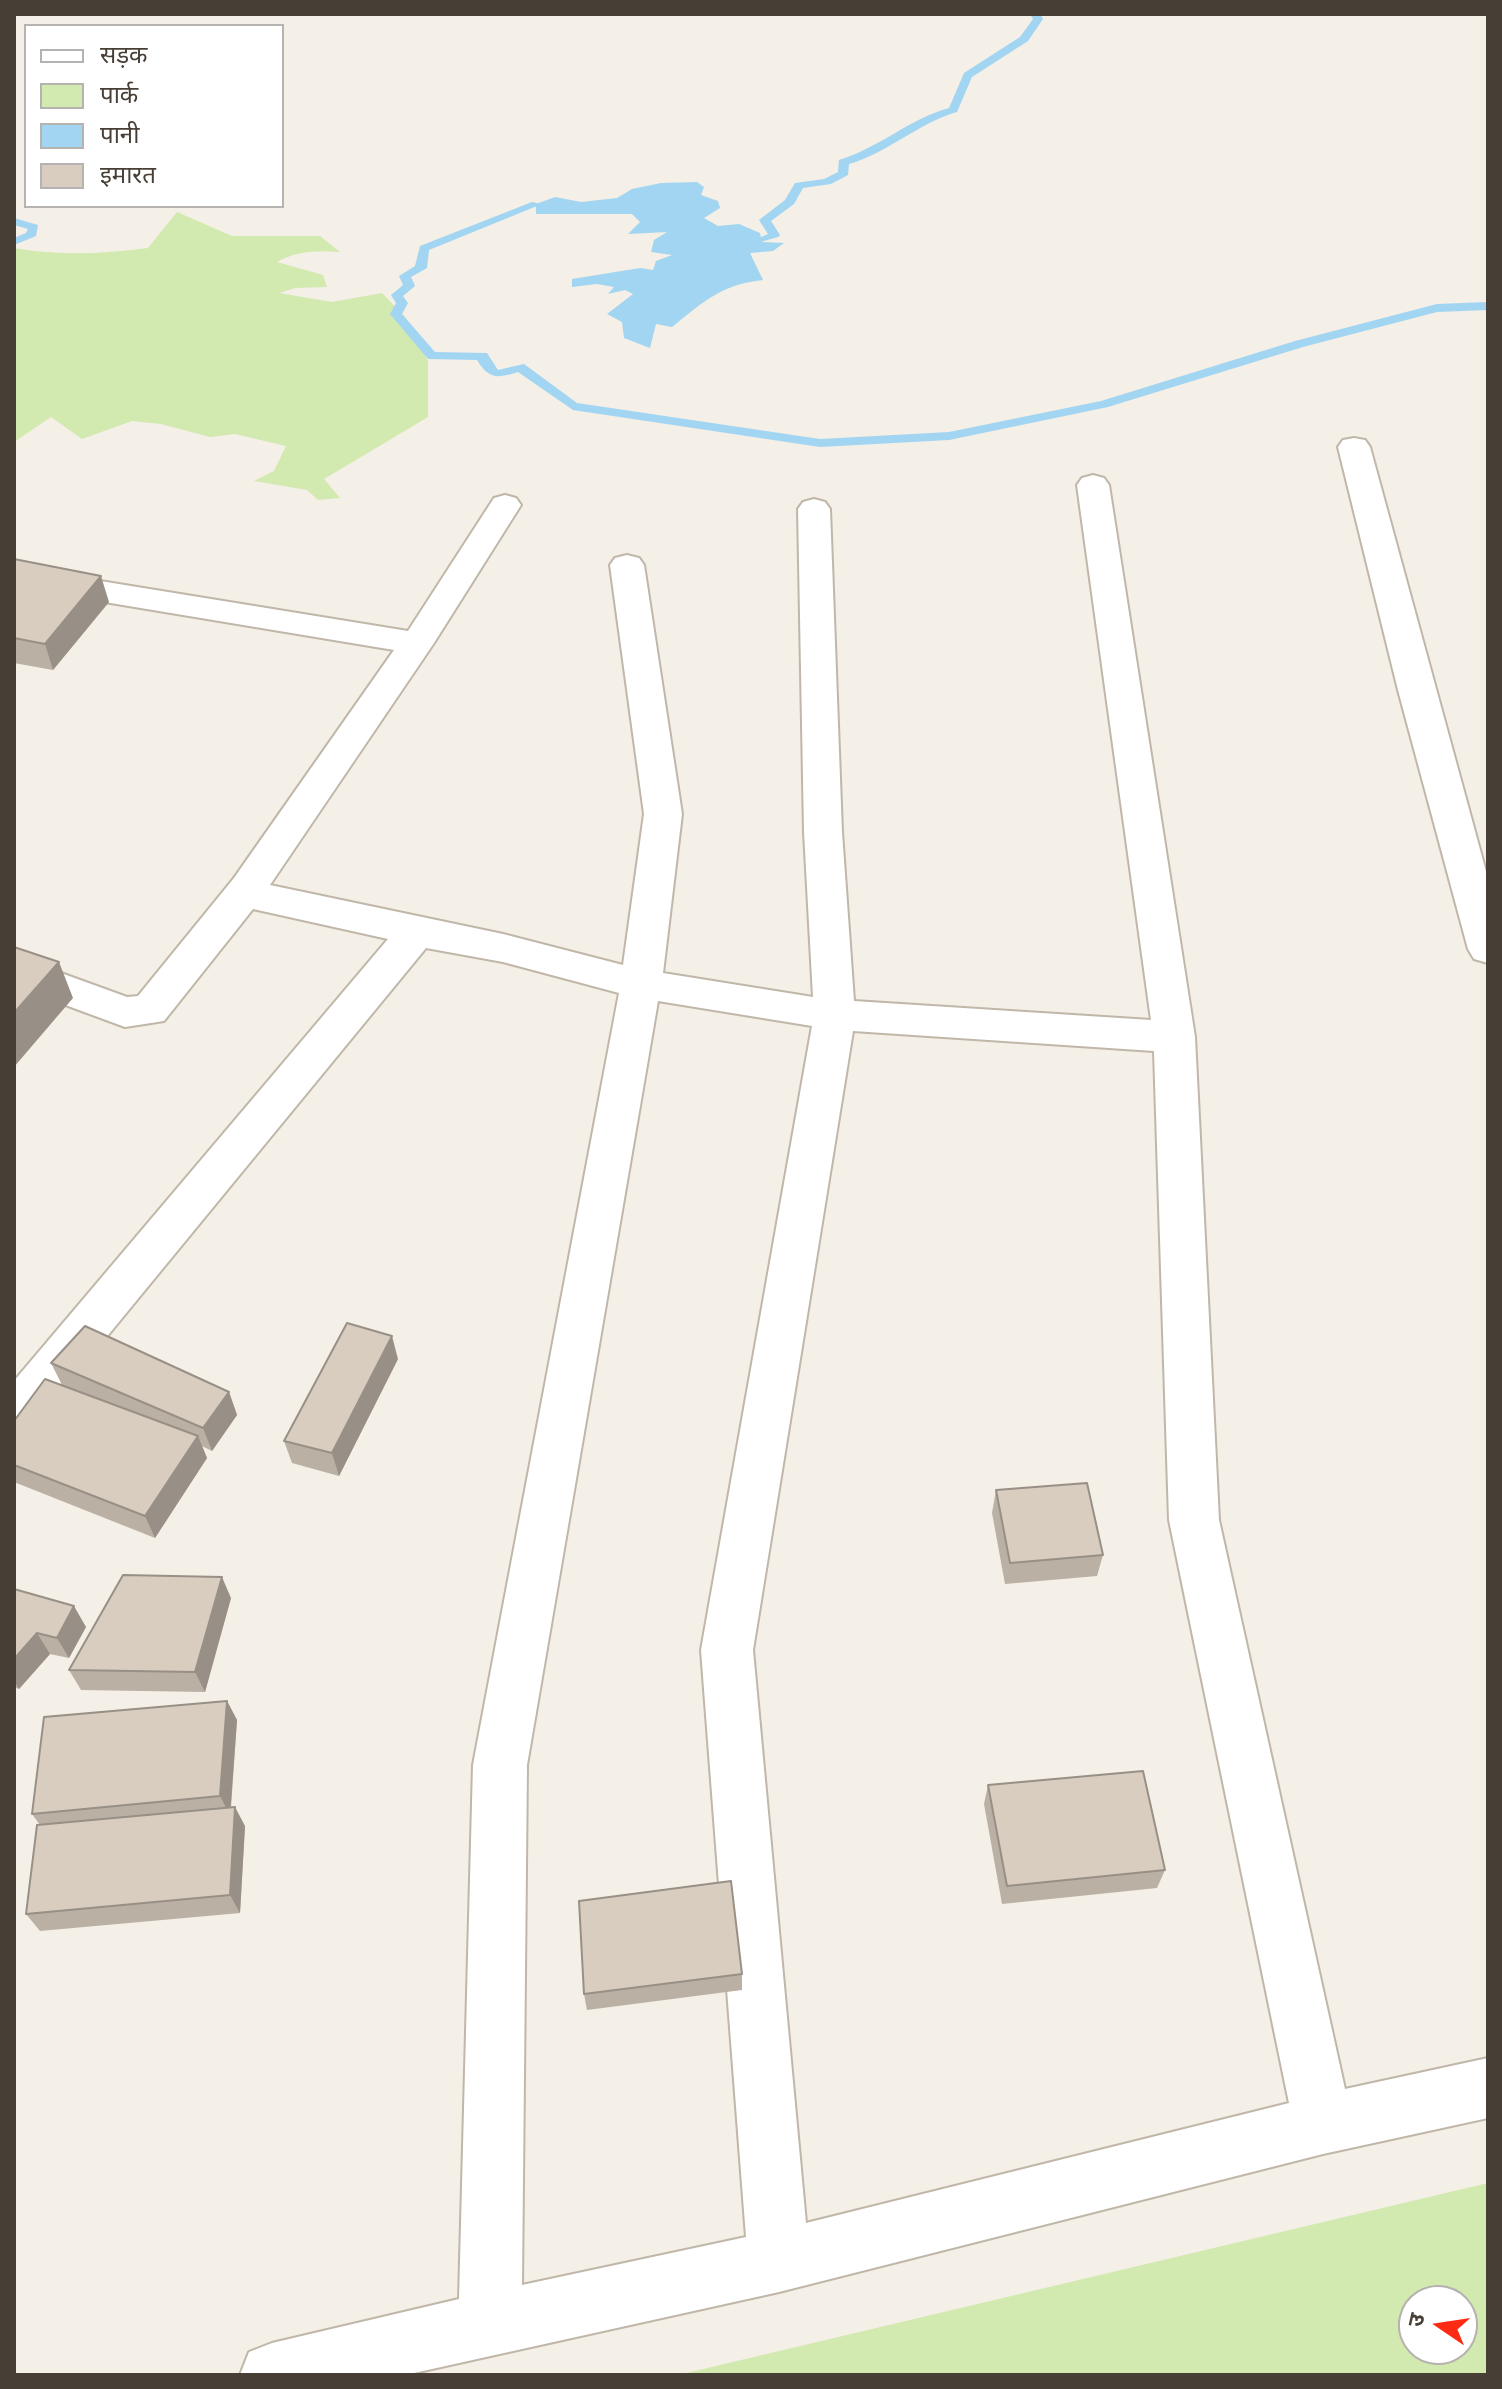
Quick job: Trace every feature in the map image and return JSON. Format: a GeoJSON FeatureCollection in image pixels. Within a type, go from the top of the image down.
{"type":"FeatureCollection","features":[{"type":"Feature","properties":{"kind":"street"},"geometry":{"type":"LineString","coordinates":[[1354,447],[1416,690],[1488,949]]}},
{"type":"Feature","properties":{"kind":"street"},"geometry":{"type":"LineString","coordinates":[[1093,485],[1174,1037],[1194,1520],[1323,2124]]}},
{"type":"Feature","properties":{"kind":"street"},"geometry":{"type":"LineString","coordinates":[[14,970],[125,1012],[150,1010],[244,893],[417,643],[505,505]]}},
{"type":"Feature","properties":{"kind":"street"},"geometry":{"type":"LineString","coordinates":[[779,2261],[727,1650],[835,1015],[823,832],[814,509]]}},
{"type":"Feature","properties":{"kind":"street"},"geometry":{"type":"LineString","coordinates":[[490,2323],[500,1765],[641,984],[663,814],[627,565]]}},
{"type":"Feature","properties":{"kind":"street"},"geometry":{"type":"LineString","coordinates":[[14,577],[417,643]]}},
{"type":"Feature","properties":{"kind":"street"},"geometry":{"type":"LineString","coordinates":[[244,893],[503,948],[641,984],[835,1015],[1174,1037]]}},
{"type":"Feature","properties":{"kind":"street"},"geometry":{"type":"LineString","coordinates":[[14,1415],[417,932]]}},
{"type":"Feature","properties":{"kind":"street"},"geometry":{"type":"LineString","coordinates":[[272,2375],[490,2323],[779,2261],[1323,2124],[1488,2088]]}},
{"type":"Feature","properties":{"kind":"green space"},"geometry":{"type":"Polygon","coordinates":[[[177,212],[232,236],[320,236],[340,252],[307,252],[277,262],[323,275],[327,287],[295,288],[279,293],[332,302],[382,293],[406,318],[428,361],[428,417],[324,479],[340,498],[318,500],[307,490],[254,481],[274,471],[286,446],[235,434],[210,437],[161,424],[132,421],[82,439],[51,417],[14,442],[14,248],[81,253],[148,248],[177,212]]]}},
{"type":"Feature","properties":{"kind":"green space"},"geometry":{"type":"Polygon","coordinates":[[[1488,2183],[1488,2375],[678,2375],[1488,2183]]]}},
{"type":"Feature","properties":{"kind":"water"},"geometry":{"type":"Polygon","coordinates":[[[697,182],[704,187],[701,195],[718,201],[720,208],[704,218],[718,226],[739,224],[760,233],[762,242],[784,243],[773,251],[750,253],[763,280],[724,290],[672,327],[656,324],[650,348],[624,338],[622,322],[607,314],[633,294],[625,290],[608,294],[614,287],[597,284],[572,287],[572,279],[640,268],[653,270],[656,261],[672,255],[651,252],[654,240],[667,232],[628,234],[640,222],[632,214],[536,214],[536,204],[555,197],[581,202],[617,198],[632,189],[661,183],[697,182]]]}},
{"type":"Feature","properties":{"kind":"building"},"geometry":{"type":"Polygon","coordinates":[[[14,559],[101,576],[45,644],[14,638],[14,559]]]}},
{"type":"Feature","properties":{"kind":"building"},"geometry":{"type":"Polygon","coordinates":[[[14,947],[59,962],[14,1013],[14,947]]]}},
{"type":"Feature","properties":{"kind":"building"},"geometry":{"type":"Polygon","coordinates":[[[347,1323],[392,1336],[332,1453],[284,1441],[347,1323]]]}},
{"type":"Feature","properties":{"kind":"building"},"geometry":{"type":"Polygon","coordinates":[[[85,1326],[229,1392],[203,1428],[51,1363],[85,1326]]]}},
{"type":"Feature","properties":{"kind":"building"},"geometry":{"type":"Polygon","coordinates":[[[45,1379],[198,1436],[145,1516],[14,1465],[14,1421],[45,1379]]]}},
{"type":"Feature","properties":{"kind":"building"},"geometry":{"type":"Polygon","coordinates":[[[1087,1483],[1103,1555],[1010,1563],[996,1490],[1087,1483]]]}},
{"type":"Feature","properties":{"kind":"building"},"geometry":{"type":"Polygon","coordinates":[[[123,1575],[222,1577],[195,1672],[69,1670],[123,1575]]]}},
{"type":"Feature","properties":{"kind":"building"},"geometry":{"type":"Polygon","coordinates":[[[14,1589],[74,1606],[57,1638],[37,1633],[14,1659],[14,1589]]]}},
{"type":"Feature","properties":{"kind":"building"},"geometry":{"type":"Polygon","coordinates":[[[227,1701],[220,1796],[32,1814],[44,1717],[227,1701]]]}},
{"type":"Feature","properties":{"kind":"building"},"geometry":{"type":"Polygon","coordinates":[[[1143,1771],[1165,1870],[1007,1886],[988,1785],[1143,1771]]]}},
{"type":"Feature","properties":{"kind":"building"},"geometry":{"type":"Polygon","coordinates":[[[235,1807],[230,1895],[26,1914],[37,1825],[235,1807]]]}},
{"type":"Feature","properties":{"kind":"building"},"geometry":{"type":"Polygon","coordinates":[[[731,1881],[742,1974],[584,1994],[579,1901],[731,1881]]]}},
{"type":"Feature","properties":{"kind":"waterway"},"geometry":{"type":"LineString","coordinates":[[761,241],[774,235],[765,220],[790,202],[799,185],[827,182],[844,173],[843,162],[872,152],[924,120],[953,110],[968,75],[1024,39],[1038,19],[1035,14]]}},
{"type":"Feature","properties":{"kind":"waterway"},"geometry":{"type":"LineString","coordinates":[[536,204],[424,248],[421,268],[405,276],[409,286],[397,295],[402,303],[396,314],[432,356],[483,356],[484,362],[496,375],[520,367],[573,406],[820,443],[949,436],[1104,404],[1299,344],[1437,308],[1488,306]]}},
{"type":"Feature","properties":{"kind":"waterway"},"geometry":{"type":"LineString","coordinates":[[14,221],[34,227],[30,236],[14,242]]}}]}
